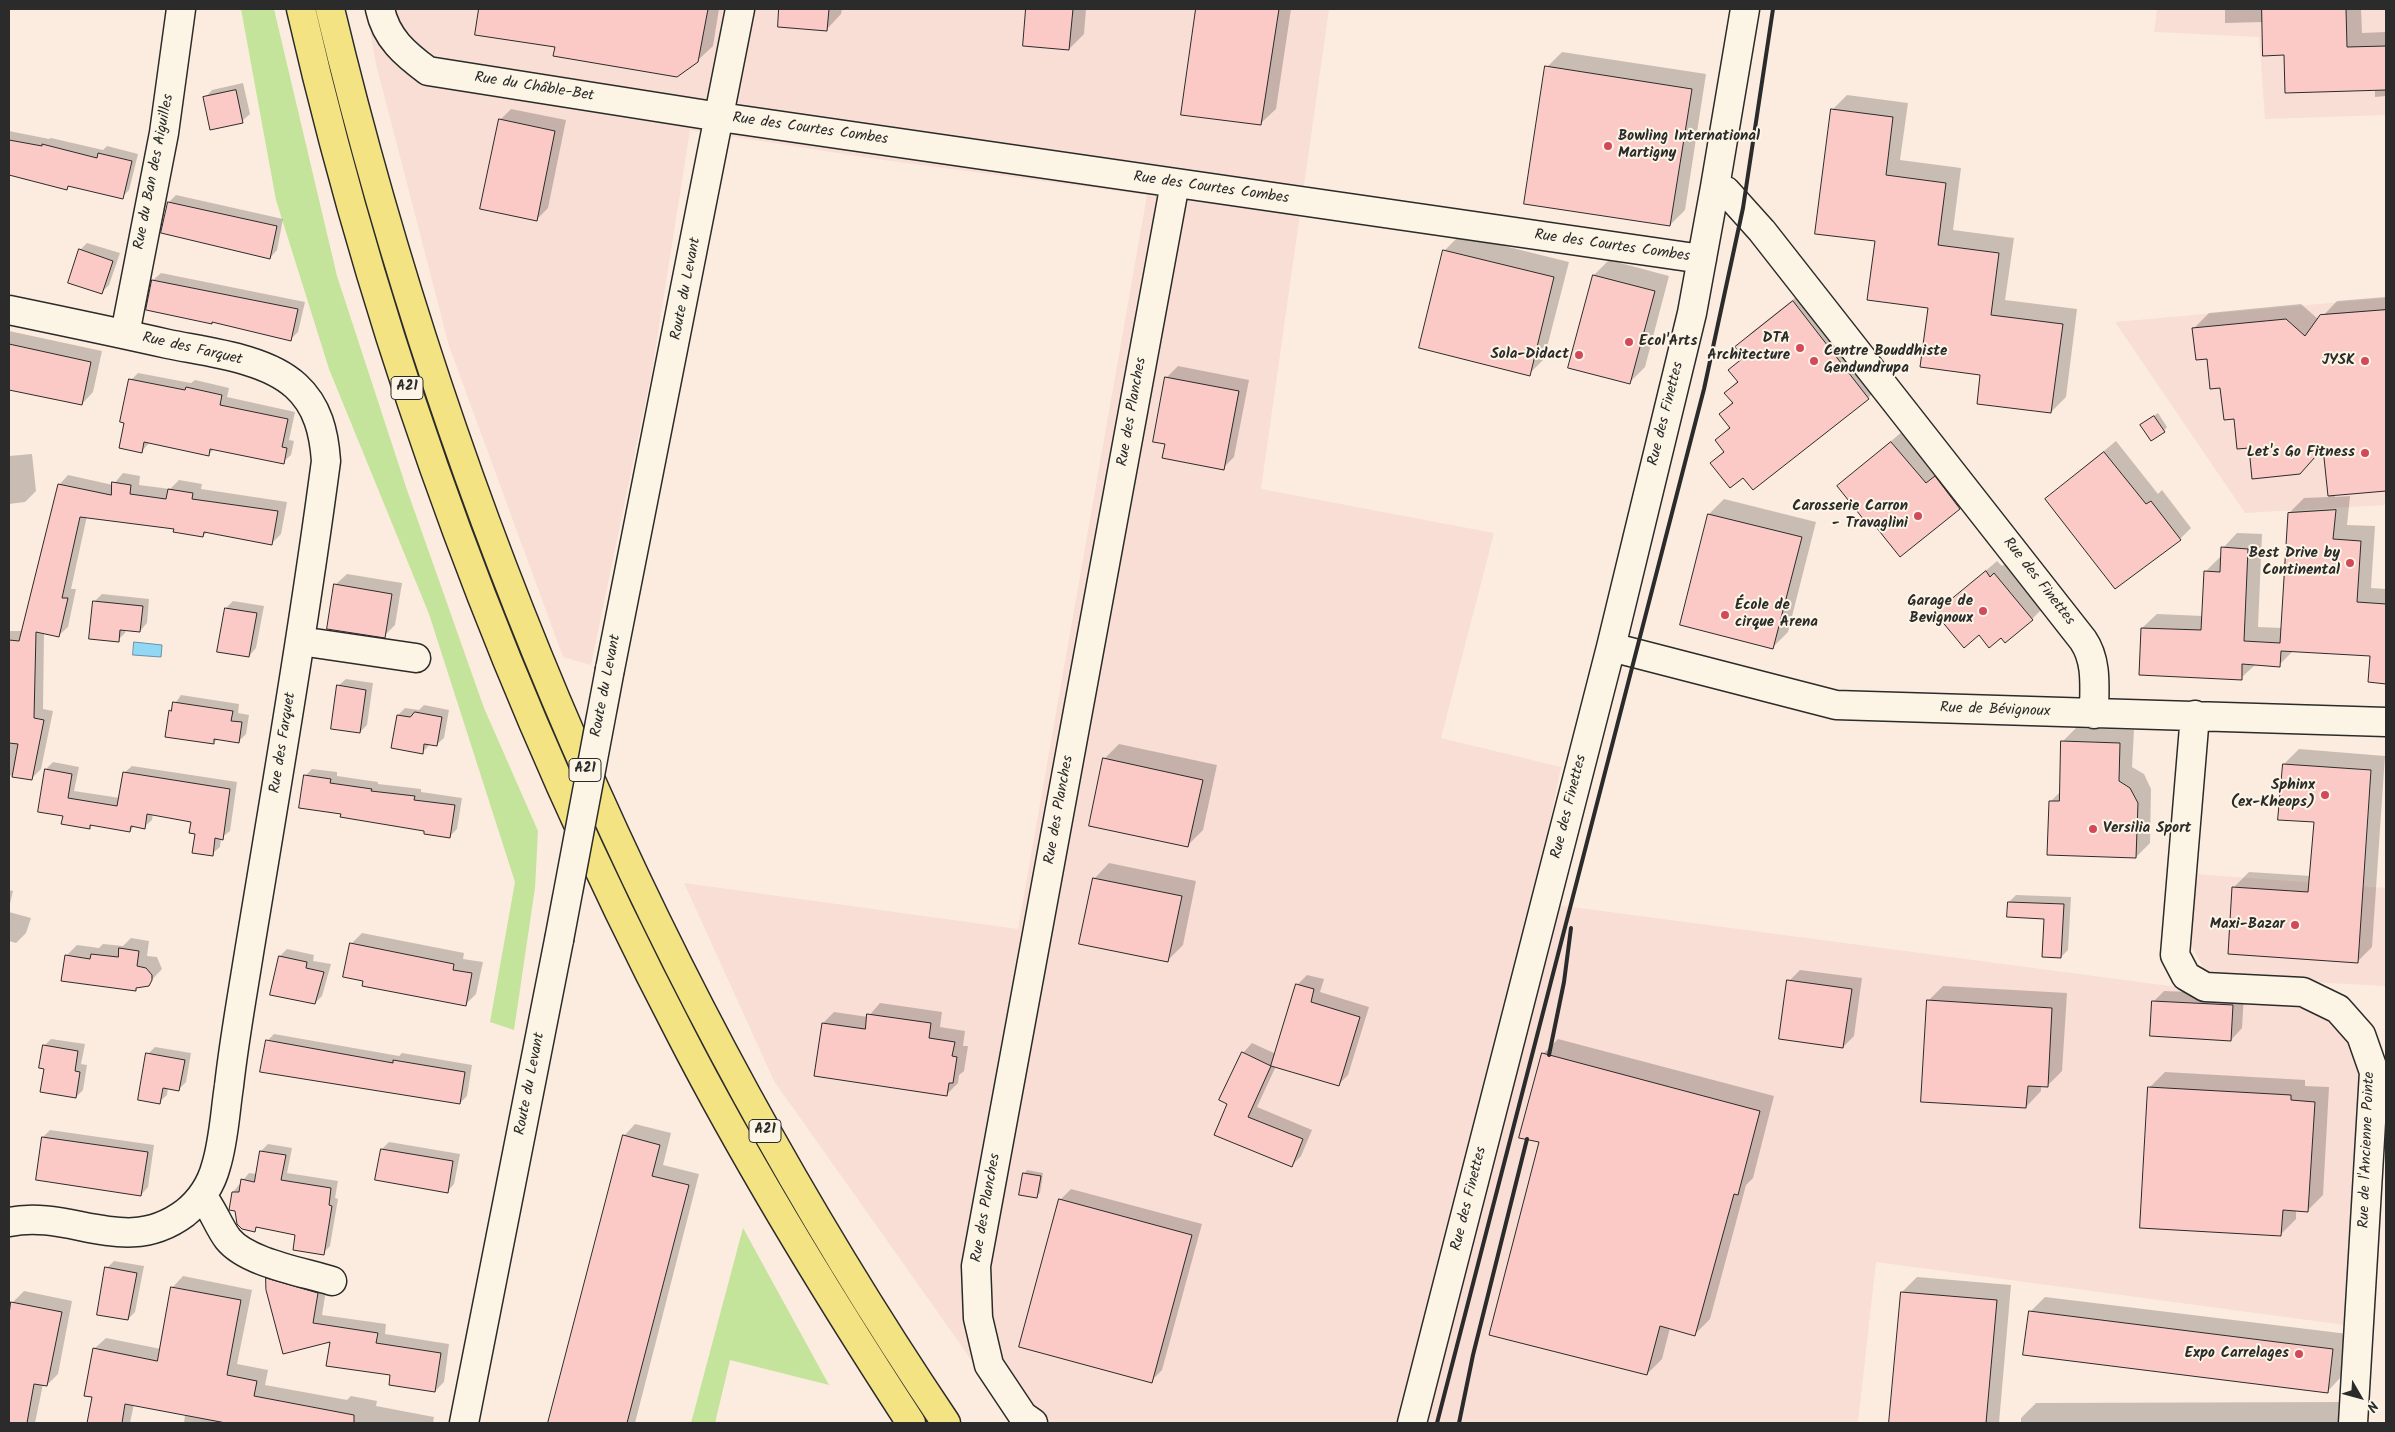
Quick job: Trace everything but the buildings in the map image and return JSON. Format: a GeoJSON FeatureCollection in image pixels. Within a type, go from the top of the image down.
{"type":"FeatureCollection","features":[{"type":"Feature","properties":{"kind":"highway","name":"A21"},"geometry":{"type":"LineString","coordinates":[[301,9],[335,147],[398,362],[436,475],[477,586],[547,756],[631,937],[720,1107],[807,1260],[911,1423]]}},
{"type":"Feature","properties":{"kind":"highway","name":"A21"},"geometry":{"type":"LineString","coordinates":[[330,9],[367,157],[426,354],[501,568],[583,766],[658,926],[746,1096],[834,1248],[946,1423]]}},
{"type":"Feature","properties":{"kind":"street","name":"Rue du Ban des Aiguilles"},"geometry":{"type":"LineString","coordinates":[[124,334],[164,133],[181,9]]}},
{"type":"Feature","properties":{"kind":"street","name":"Rue du Châble-Bet"},"geometry":{"type":"LineString","coordinates":[[380,9],[383,24],[401,51],[428,71],[720,117]]}},
{"type":"Feature","properties":{"kind":"street","name":"Route du Levant"},"geometry":{"type":"LineString","coordinates":[[464,1423],[740,9]]}},
{"type":"Feature","properties":{"kind":"street","name":"Rue des Finettes"},"geometry":{"type":"LineString","coordinates":[[1412,1423],[1611,646],[1692,313],[1716,187],[1744,9]]}},
{"type":"Feature","properties":{"kind":"street","name":"Rue des Courtes Combes"},"geometry":{"type":"LineString","coordinates":[[720,117],[1702,259]]}},
{"type":"Feature","properties":{"kind":"street","name":"Rue des Planches"},"geometry":{"type":"LineString","coordinates":[[1033,1423],[1023,1416],[989,1365],[978,1318],[976,1266],[1175,183]]}},
{"type":"Feature","properties":{"kind":"street","name":"Rue des Finettes"},"geometry":{"type":"LineString","coordinates":[[1716,187],[1726,191],[1762,230],[2083,640],[2090,650],[2093,666],[2094,714]]}},
{"type":"Feature","properties":{"kind":"street","name":"Rue des Farquet"},"geometry":{"type":"LineString","coordinates":[[9,310],[242,360],[264,368],[295,385],[316,411],[325,445],[326,461],[300,641],[217,1166],[210,1183],[202,1196],[184,1213],[151,1229],[136,1233],[121,1234],[44,1219],[9,1222]]}},
{"type":"Feature","properties":{"kind":"street"},"geometry":{"type":"LineString","coordinates":[[300,641],[416,658]]}},
{"type":"Feature","properties":{"kind":"street","name":"Rue de Bévignoux"},"geometry":{"type":"LineString","coordinates":[[1611,646],[1836,706],[2386,722]]}},
{"type":"Feature","properties":{"kind":"street","name":"Rue de l'Ancienne Pointe"},"geometry":{"type":"LineString","coordinates":[[2196,715],[2175,955],[2186,976],[2205,987],[2303,992],[2338,1009],[2361,1035],[2374,1072],[2353,1423]]}},
{"type":"Feature","properties":{"kind":"street"},"geometry":{"type":"LineString","coordinates":[[202,1196],[210,1206],[226,1235],[237,1247],[262,1260],[332,1280]]}},
{"type":"Feature","properties":{"kind":"shaded area"},"geometry":{"type":"Polygon","coordinates":[[[366,9],[1329,9],[1261,489],[1494,533],[1441,738],[1561,767],[1534,902],[2291,1002],[2314,1008],[2343,1026],[2365,1066],[2352,1326],[1876,1262],[1858,1423],[1014,1423],[774,1081],[684,883],[1018,929],[1147,195],[876,159],[690,130],[652,371],[591,665],[563,657],[449,346],[376,64],[366,9]]]}},
{"type":"Feature","properties":{"kind":"shaded area"},"geometry":{"type":"Polygon","coordinates":[[[2157,9],[2386,9],[2386,115],[2265,119],[2259,37],[2154,32],[2157,9]]]}},
{"type":"Feature","properties":{"kind":"shaded area"},"geometry":{"type":"Polygon","coordinates":[[[2386,298],[2386,505],[2245,513],[2115,322],[2386,298]]]}},
{"type":"Feature","properties":{"kind":"shaded area"},"geometry":{"type":"Polygon","coordinates":[[[2195,874],[2386,888],[2386,986],[2225,978],[2204,969],[2191,945],[2195,874]]]}},
{"type":"Feature","properties":{"kind":"green space"},"geometry":{"type":"Polygon","coordinates":[[[241,9],[274,9],[337,276],[406,487],[484,708],[538,831],[535,888],[514,1030],[490,1022],[515,882],[429,614],[329,369],[276,200],[241,9]]]}},
{"type":"Feature","properties":{"kind":"green space"},"geometry":{"type":"Polygon","coordinates":[[[743,1228],[829,1385],[730,1360],[715,1423],[691,1423],[743,1228]]]}},
{"type":"Feature","properties":{"kind":"water"},"geometry":{"type":"Polygon","coordinates":[[[134,642],[162,645],[161,657],[133,655],[134,642]]]}},
{"type":"Feature","properties":{"kind":"railway"},"geometry":{"type":"LineString","coordinates":[[1437,1423],[1704,389],[1743,208],[1773,9]]}},
{"type":"Feature","properties":{"kind":"railway"},"geometry":{"type":"LineString","coordinates":[[1549,1055],[1564,982],[1571,928]]}},
{"type":"Feature","properties":{"kind":"railway"},"geometry":{"type":"LineString","coordinates":[[1459,1423],[1473,1355],[1527,1139]]}},
{"type":"Feature","properties":{"kind":"place","name":"Bowling International Martigny"},"geometry":{"type":"Point","coordinates":[1608,146]}},
{"type":"Feature","properties":{"kind":"place","name":"Ecol'Arts"},"geometry":{"type":"Point","coordinates":[1629,342]}},
{"type":"Feature","properties":{"kind":"place","name":"DTA Architecture"},"geometry":{"type":"Point","coordinates":[1800,348]}},
{"type":"Feature","properties":{"kind":"place","name":"Sola-Didact"},"geometry":{"type":"Point","coordinates":[1579,355]}},
{"type":"Feature","properties":{"kind":"place","name":"Centre Bouddhiste Gendundrupa"},"geometry":{"type":"Point","coordinates":[1814,361]}},
{"type":"Feature","properties":{"kind":"place","name":"JYSK"},"geometry":{"type":"Point","coordinates":[2365,361]}},
{"type":"Feature","properties":{"kind":"place","name":"Let's Go Fitness"},"geometry":{"type":"Point","coordinates":[2365,453]}},
{"type":"Feature","properties":{"kind":"place","name":"Carosserie Carron - Travaglini"},"geometry":{"type":"Point","coordinates":[1918,516]}},
{"type":"Feature","properties":{"kind":"place","name":"Best Drive by Continental"},"geometry":{"type":"Point","coordinates":[2350,563]}},
{"type":"Feature","properties":{"kind":"place","name":"Garage de Bevignoux"},"geometry":{"type":"Point","coordinates":[1983,611]}},
{"type":"Feature","properties":{"kind":"place","name":"École de cirque Arena"},"geometry":{"type":"Point","coordinates":[1725,615]}},
{"type":"Feature","properties":{"kind":"place","name":"Sphinx (ex-Kheops)"},"geometry":{"type":"Point","coordinates":[2325,795]}},
{"type":"Feature","properties":{"kind":"place","name":"Versilia Sport"},"geometry":{"type":"Point","coordinates":[2093,829]}},
{"type":"Feature","properties":{"kind":"place","name":"Maxi-Bazar"},"geometry":{"type":"Point","coordinates":[2295,925]}},
{"type":"Feature","properties":{"kind":"place","name":"Expo Carrelages"},"geometry":{"type":"Point","coordinates":[2299,1354]}}]}
